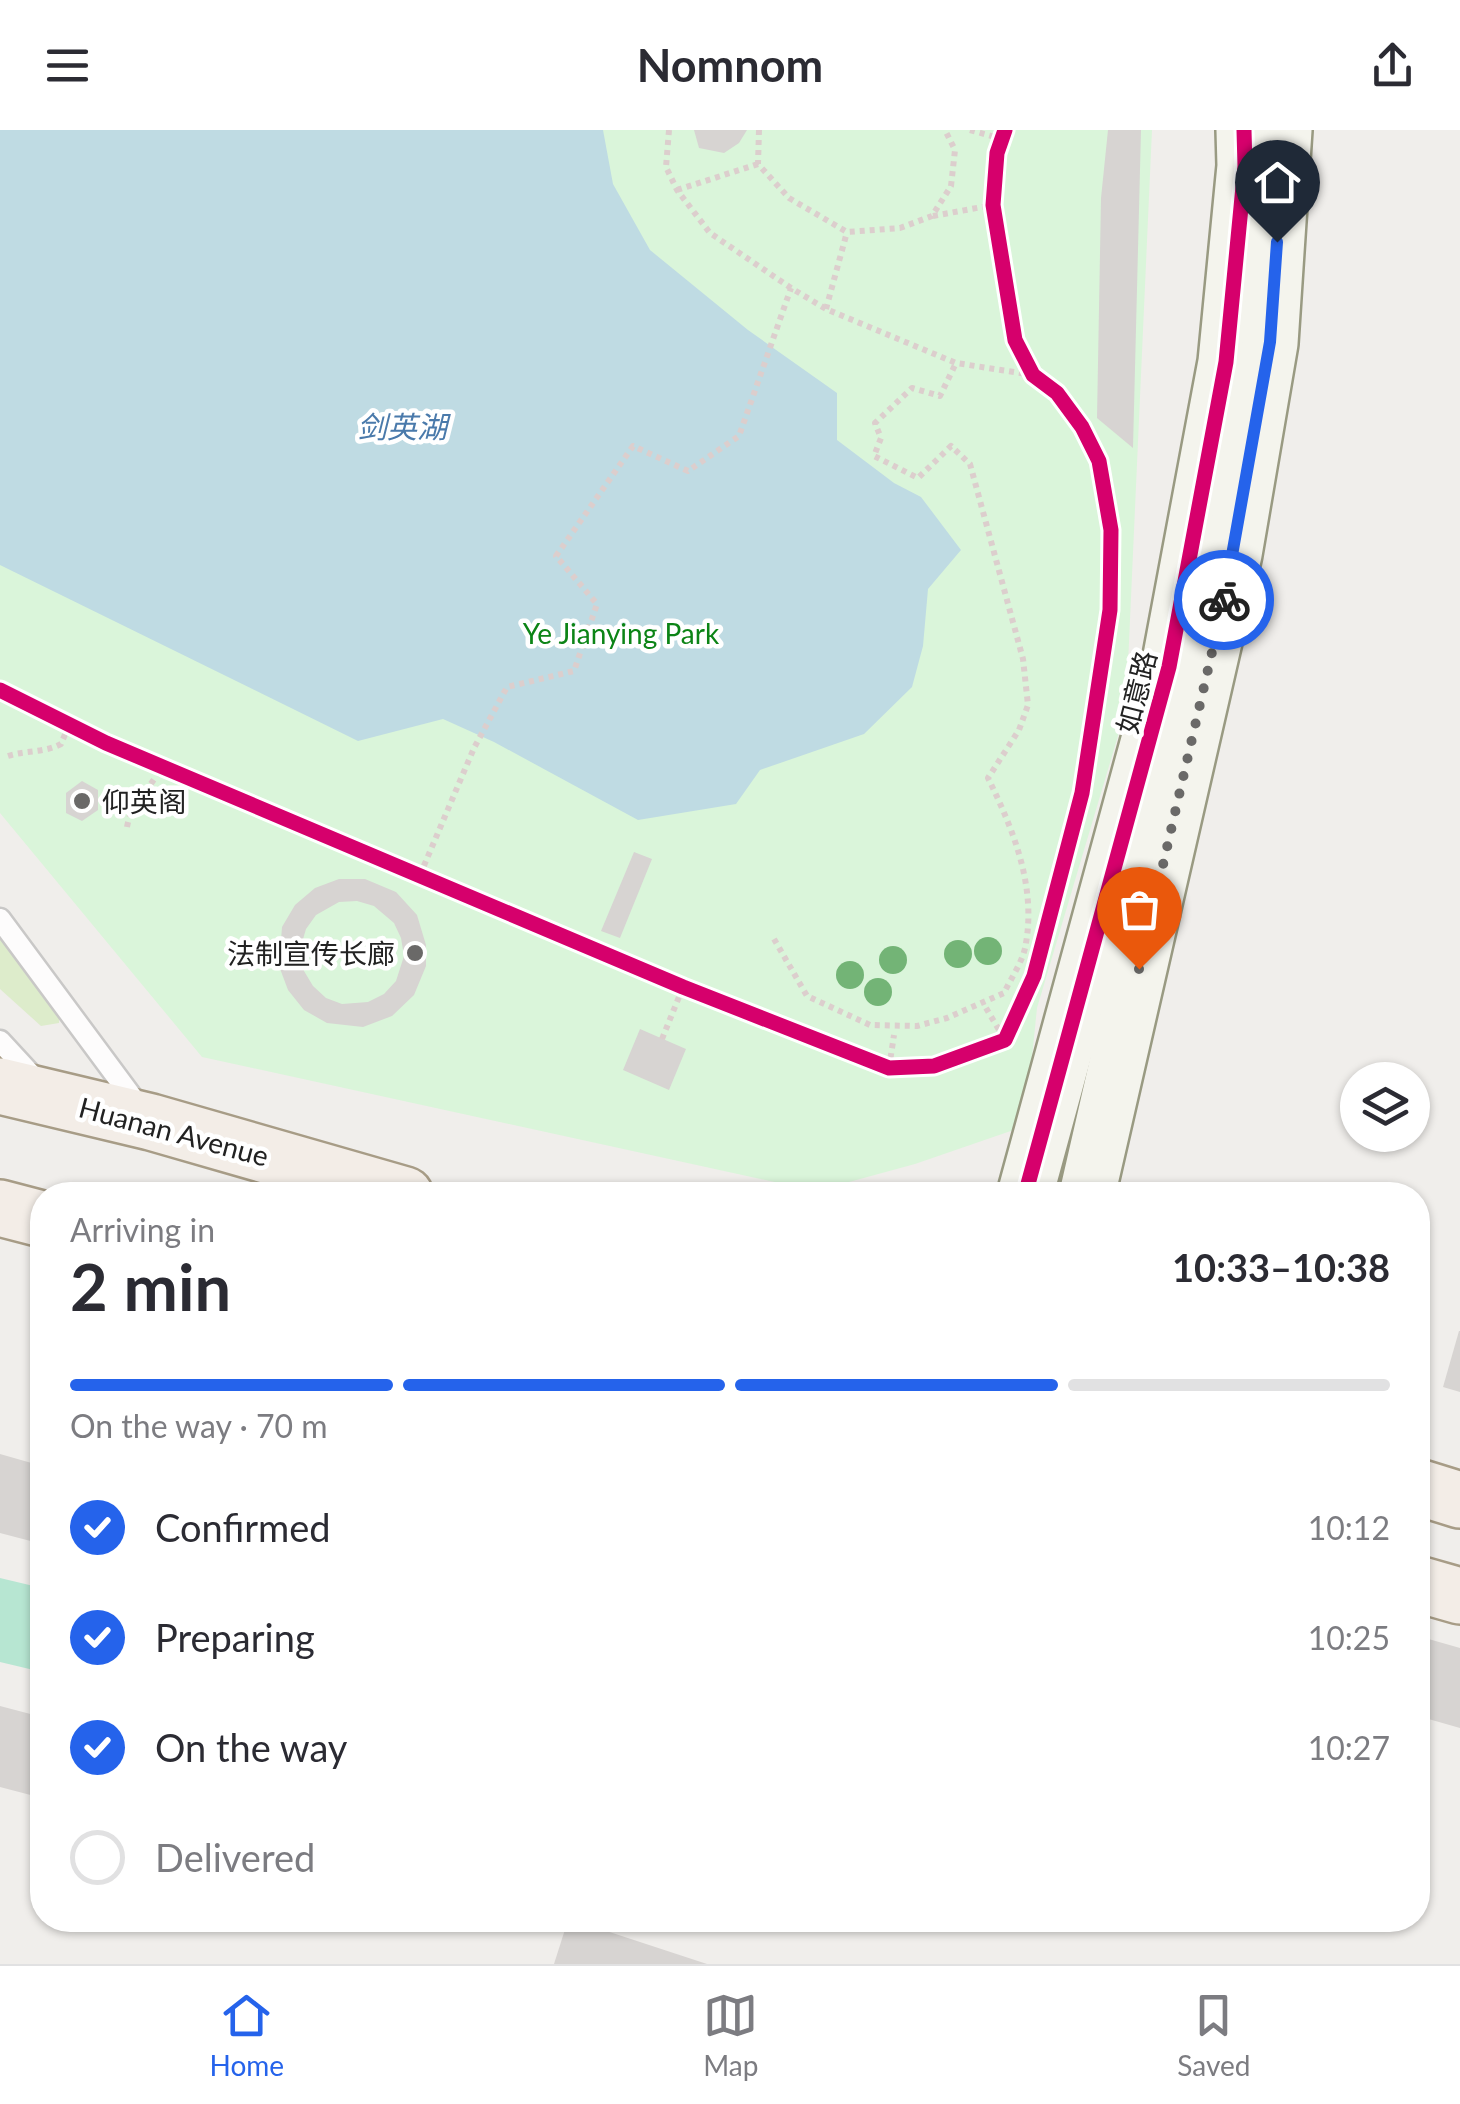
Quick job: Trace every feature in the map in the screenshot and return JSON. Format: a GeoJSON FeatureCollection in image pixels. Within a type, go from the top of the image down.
{"type":"FeatureCollection","features":[{"type":"Feature","properties":{"kind":"main road","name":"Huanan Avenue"},"geometry":{"type":"LineString","coordinates":[[0,1086],[150,1122],[360,1182]]}},
{"type":"Feature","properties":{"kind":"main road"},"geometry":{"type":"LineString","coordinates":[[0,1208],[30,1216]]}},
{"type":"Feature","properties":{"kind":"main road"},"geometry":{"type":"LineString","coordinates":[[1430,1491],[1460,1500]]}},
{"type":"Feature","properties":{"kind":"main road"},"geometry":{"type":"LineString","coordinates":[[1430,1587],[1460,1596]]}},
{"type":"Feature","properties":{"kind":"street","name":"如意路"},"geometry":{"type":"LineString","coordinates":[[1029,1182],[1169,667],[1226,362],[1245,166],[1244,130]]}},
{"type":"Feature","properties":{"kind":"street"},"geometry":{"type":"LineString","coordinates":[[1090,1182],[1234,554],[1270,342],[1284,130]]}},
{"type":"Feature","properties":{"kind":"lane"},"geometry":{"type":"LineString","coordinates":[[0,920],[150,1122]]}},
{"type":"Feature","properties":{"kind":"lane"},"geometry":{"type":"LineString","coordinates":[[0,1040],[53,1098]]}},
{"type":"Feature","properties":{"kind":"path"},"geometry":{"type":"LineString","coordinates":[[670,130],[666,168],[677,190],[710,233],[791,288],[826,309],[956,363],[1039,380]]}},
{"type":"Feature","properties":{"kind":"path"},"geometry":{"type":"LineString","coordinates":[[760,130],[758,164],[789,198],[848,232],[900,228],[932,216],[993,205]]}},
{"type":"Feature","properties":{"kind":"path"},"geometry":{"type":"LineString","coordinates":[[932,216],[951,186],[955,150],[945,130]]}},
{"type":"Feature","properties":{"kind":"path"},"geometry":{"type":"LineString","coordinates":[[970,130],[1001,141]]}},
{"type":"Feature","properties":{"kind":"path"},"geometry":{"type":"LineString","coordinates":[[677,190],[758,164]]}},
{"type":"Feature","properties":{"kind":"path"},"geometry":{"type":"LineString","coordinates":[[994,188],[995,223]]}},
{"type":"Feature","properties":{"kind":"path"},"geometry":{"type":"LineString","coordinates":[[826,309],[848,232]]}},
{"type":"Feature","properties":{"kind":"path"},"geometry":{"type":"LineString","coordinates":[[420,874],[474,748],[507,687],[574,671],[597,604],[556,556],[633,446],[688,471],[740,436],[791,288]]}},
{"type":"Feature","properties":{"kind":"path"},"geometry":{"type":"LineString","coordinates":[[1024,358],[1039,380]]}},
{"type":"Feature","properties":{"kind":"path"},"geometry":{"type":"LineString","coordinates":[[774,939],[808,996],[870,1025],[917,1026],[947,1018],[1004,993],[1026,946],[1027,887],[1008,818],[988,778],[1019,730],[1028,705],[1023,659],[970,464],[951,446],[918,478],[874,456],[881,438],[876,423],[912,388],[940,396],[956,363]]}},
{"type":"Feature","properties":{"kind":"path"},"geometry":{"type":"LineString","coordinates":[[8,756],[24,751],[46,752],[61,744],[70,725]]}},
{"type":"Feature","properties":{"kind":"path"},"geometry":{"type":"LineString","coordinates":[[126,827],[131,806],[154,784],[155,764],[179,774]]}},
{"type":"Feature","properties":{"kind":"path"},"geometry":{"type":"LineString","coordinates":[[403,867],[438,882]]}},
{"type":"Feature","properties":{"kind":"path"},"geometry":{"type":"LineString","coordinates":[[1034,976],[1042,942]]}},
{"type":"Feature","properties":{"kind":"path"},"geometry":{"type":"LineString","coordinates":[[666,979],[700,994]]}},
{"type":"Feature","properties":{"kind":"path"},"geometry":{"type":"LineString","coordinates":[[662,1039],[683,987]]}},
{"type":"Feature","properties":{"kind":"path"},"geometry":{"type":"LineString","coordinates":[[986,1008],[999,1042]]}},
{"type":"Feature","properties":{"kind":"path"},"geometry":{"type":"LineString","coordinates":[[999,1042],[1012,1024]]}},
{"type":"Feature","properties":{"kind":"path"},"geometry":{"type":"LineString","coordinates":[[872,1061],[896,1067],[894,1035]]}},
{"type":"Feature","properties":{"kind":"green space","name":"Ye Jianying Park"},"geometry":{"type":"Polygon","coordinates":[[[0,130],[1152,130],[1126,709],[1037,1008],[1025,1126],[849,1182],[775,1182],[202,1057],[0,813],[0,130]]]}},
{"type":"Feature","properties":{"kind":"green space"},"geometry":{"type":"Polygon","coordinates":[[[0,938],[60,1007],[59,1023],[41,1026],[0,989],[0,938]]]}},
{"type":"Feature","properties":{"kind":"green space"},"geometry":{"type":"Polygon","coordinates":[[[0,1578],[30,1585],[30,1669],[0,1662],[0,1578]]]}},
{"type":"Feature","properties":{"kind":"water","name":"剑英湖"},"geometry":{"type":"Polygon","coordinates":[[[0,130],[603,130],[613,184],[650,250],[748,330],[837,393],[837,440],[894,483],[921,497],[961,550],[928,589],[923,646],[912,687],[864,734],[760,770],[736,804],[638,820],[494,742],[443,719],[358,741],[0,565],[0,130]]]}},
{"type":"Feature","properties":{"kind":"building"},"geometry":{"type":"Polygon","coordinates":[[[694,130],[747,130],[739,143],[724,153],[699,148],[694,130]]]}},
{"type":"Feature","properties":{"kind":"building"},"geometry":{"type":"Polygon","coordinates":[[[1108,130],[1141,130],[1133,448],[1097,418],[1101,198],[1108,130]]]}},
{"type":"Feature","properties":{"kind":"building","name":"仰英阁"},"geometry":{"type":"Polygon","coordinates":[[[82,781],[98,790],[98,810],[82,821],[66,813],[66,793],[82,781]]]}},
{"type":"Feature","properties":{"kind":"building"},"geometry":{"type":"Polygon","coordinates":[[[634,852],[652,859],[620,938],[601,931],[634,852]]]}},
{"type":"Feature","properties":{"kind":"building","name":"法制宣传长廊"},"geometry":{"type":"Polygon","coordinates":[[[339,879],[365,879],[396,892],[417,915],[426,945],[426,966],[414,995],[392,1016],[363,1027],[327,1023],[304,1010],[288,990],[279,966],[282,927],[295,905],[315,888],[339,879]],[[357,901],[339,902],[316,915],[306,929],[301,946],[304,971],[326,998],[342,1004],[368,1002],[384,994],[396,981],[404,956],[401,938],[394,923],[374,906],[357,901]]]}},
{"type":"Feature","properties":{"kind":"building"},"geometry":{"type":"Polygon","coordinates":[[[640,1029],[686,1049],[669,1090],[623,1070],[640,1029]]]}},
{"type":"Feature","properties":{"kind":"building"},"geometry":{"type":"Polygon","coordinates":[[[1460,1331],[1460,1392],[1443,1387],[1460,1331]]]}},
{"type":"Feature","properties":{"kind":"building"},"geometry":{"type":"Polygon","coordinates":[[[0,1454],[30,1463],[30,1541],[0,1533],[0,1454]]]}},
{"type":"Feature","properties":{"kind":"building"},"geometry":{"type":"Polygon","coordinates":[[[1430,1639],[1460,1648],[1460,1728],[1430,1719],[1430,1639]]]}},
{"type":"Feature","properties":{"kind":"building"},"geometry":{"type":"Polygon","coordinates":[[[0,1706],[30,1714],[30,1795],[0,1787],[0,1706]]]}},
{"type":"Feature","properties":{"kind":"building"},"geometry":{"type":"Polygon","coordinates":[[[564,1932],[610,1932],[707,1964],[554,1964],[564,1932]]]}},
{"type":"Feature","properties":{"kind":"cycle path"},"geometry":{"type":"LineString","coordinates":[[0,690],[106,743],[683,987],[889,1068],[934,1066],[1005,1040],[1034,976],[1082,793],[1110,610],[1111,530],[1099,461],[1082,427],[1057,393],[1033,375],[1015,340],[993,205],[997,153],[1005,130]]}},
{"type":"Feature","properties":{"kind":"cycle path"},"geometry":{"type":"LineString","coordinates":[[1029,1182],[1169,667],[1226,362],[1245,166],[1244,130]]}},
{"type":"Feature","properties":{"kind":"way so far"},"geometry":{"type":"LineString","coordinates":[[1139,969],[1224,600]]}},
{"type":"Feature","properties":{"kind":"place","name":"仰英阁"},"geometry":{"type":"Point","coordinates":[82,801]}},
{"type":"Feature","properties":{"kind":"place","name":"法制宣传长廊"},"geometry":{"type":"Point","coordinates":[415,953]}},
{"type":"Feature","properties":{"kind":"route"},"geometry":{"type":"LineString","coordinates":[[1224,600],[1270,342],[1277,242]]}}]}
